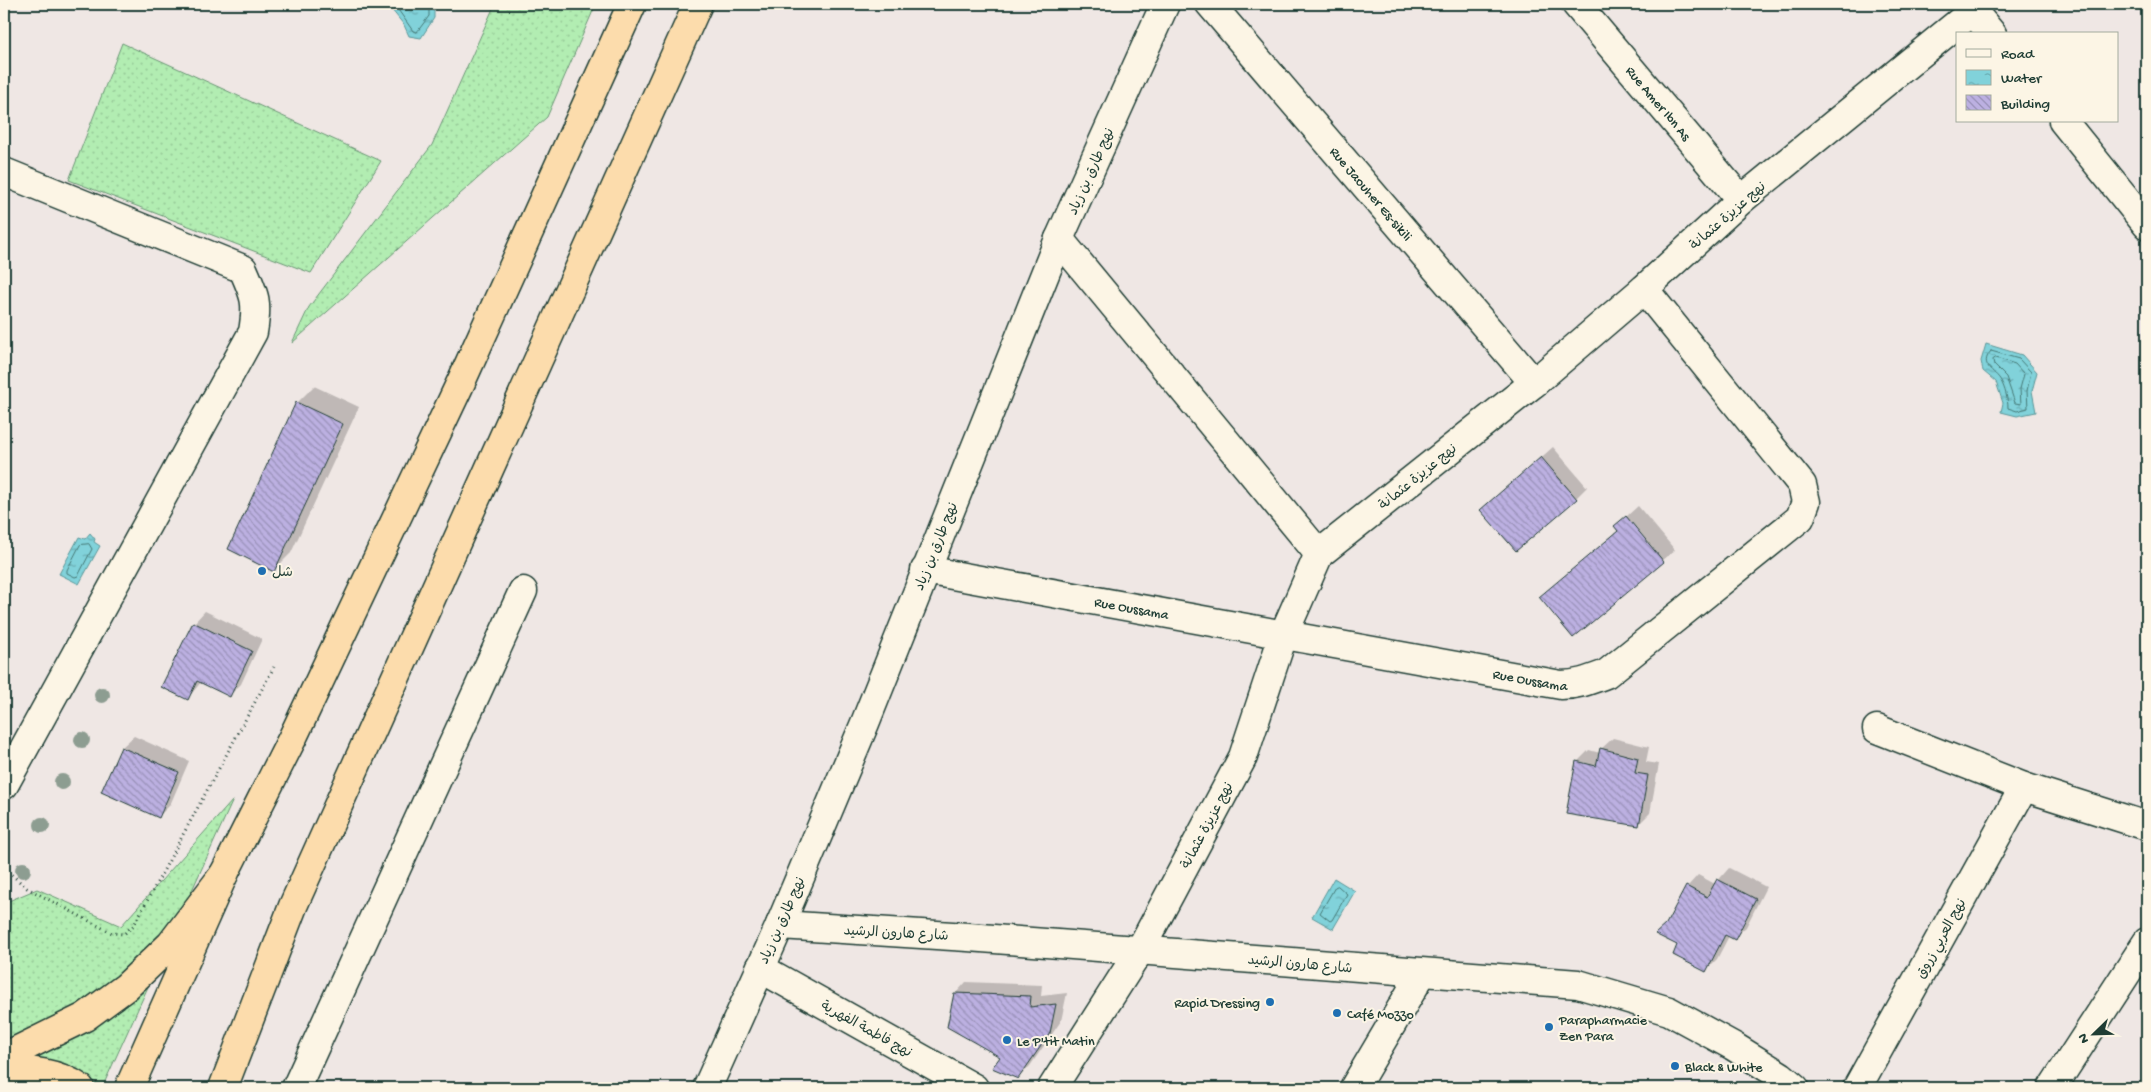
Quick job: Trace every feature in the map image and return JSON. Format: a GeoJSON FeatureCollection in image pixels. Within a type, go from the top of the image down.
{"type":"FeatureCollection","features":[{"type":"Feature","properties":{"kind":"highway"},"geometry":{"type":"LineString","coordinates":[[129,1088],[224,874],[292,740],[460,382],[632,4]]}},
{"type":"Feature","properties":{"kind":"highway"},"geometry":{"type":"LineString","coordinates":[[223,1088],[293,906],[698,4]]}},
{"type":"Feature","properties":{"kind":"highway"},"geometry":{"type":"LineString","coordinates":[[4,1057],[85,1017],[126,987],[171,944],[224,874]]}},
{"type":"Feature","properties":{"kind":"highway"},"geometry":{"type":"LineString","coordinates":[[4,1072],[21,1070],[57,1076],[80,1088]]}},
{"type":"Feature","properties":{"kind":"street","name":"نهج طارق بن زياد"},"geometry":{"type":"LineString","coordinates":[[707,1088],[780,925],[865,724],[1059,239],[1165,4]]}},
{"type":"Feature","properties":{"kind":"street","name":"Rue Jaouher Es-sikili"},"geometry":{"type":"LineString","coordinates":[[1210,4],[1534,382]]}},
{"type":"Feature","properties":{"kind":"street","name":"Rue Amer Ibn As"},"geometry":{"type":"LineString","coordinates":[[1576,4],[1741,200]]}},
{"type":"Feature","properties":{"kind":"street"},"geometry":{"type":"LineString","coordinates":[[1970,7],[1990,32]]}},
{"type":"Feature","properties":{"kind":"street","name":"نهج عزيزة عثمانة"},"geometry":{"type":"LineString","coordinates":[[1052,1088],[1140,950],[1243,757],[1283,636],[1320,554],[1534,382],[1644,289],[1741,200],[1970,7]]}},
{"type":"Feature","properties":{"kind":"street"},"geometry":{"type":"LineString","coordinates":[[2064,122],[2147,226]]}},
{"type":"Feature","properties":{"kind":"street"},"geometry":{"type":"LineString","coordinates":[[4,172],[243,268],[257,308],[253,332],[4,785]]}},
{"type":"Feature","properties":{"kind":"street"},"geometry":{"type":"LineString","coordinates":[[1059,239],[1320,554]]}},
{"type":"Feature","properties":{"kind":"street","name":"Rue Oussama"},"geometry":{"type":"LineString","coordinates":[[925,570],[1562,685],[1576,685],[1606,674],[1800,518],[1806,502],[1802,485],[1644,289]]}},
{"type":"Feature","properties":{"kind":"street"},"geometry":{"type":"LineString","coordinates":[[296,1088],[523,591]]}},
{"type":"Feature","properties":{"kind":"street"},"geometry":{"type":"LineString","coordinates":[[1877,730],[2024,787],[2147,826]]}},
{"type":"Feature","properties":{"kind":"street","name":"نهج العربي زروق"},"geometry":{"type":"LineString","coordinates":[[1856,1088],[2024,787]]}},
{"type":"Feature","properties":{"kind":"street","name":"شارع هارون الرشيد"},"geometry":{"type":"LineString","coordinates":[[780,925],[968,936],[1422,974],[1578,984],[1668,1011],[1734,1046],[1781,1076],[1795,1088]]}},
{"type":"Feature","properties":{"kind":"street"},"geometry":{"type":"LineString","coordinates":[[2052,1088],[2147,942]]}},
{"type":"Feature","properties":{"kind":"street","name":"نهج فاطمة الفهرية"},"geometry":{"type":"LineString","coordinates":[[760,968],[974,1088]]}},
{"type":"Feature","properties":{"kind":"street"},"geometry":{"type":"LineString","coordinates":[[1354,1088],[1422,974]]}},
{"type":"Feature","properties":{"kind":"path"},"geometry":{"type":"LineString","coordinates":[[4,868],[26,888],[112,933],[124,934],[134,925],[274,667]]}},
{"type":"Feature","properties":{"kind":"green space"},"geometry":{"type":"Polygon","coordinates":[[[495,4],[596,4],[547,117],[292,343],[309,307],[432,145],[495,4]]]}},
{"type":"Feature","properties":{"kind":"green space"},"geometry":{"type":"Polygon","coordinates":[[[122,43],[381,161],[311,273],[69,180],[122,43]]]}},
{"type":"Feature","properties":{"kind":"green space"},"geometry":{"type":"Polygon","coordinates":[[[233,800],[102,1088],[4,1088],[4,903],[37,889],[121,926],[233,800]]]}},
{"type":"Feature","properties":{"kind":"water"},"geometry":{"type":"Polygon","coordinates":[[[387,4],[434,4],[434,18],[421,38],[409,36],[404,25],[387,4]]]}},
{"type":"Feature","properties":{"kind":"water"},"geometry":{"type":"Polygon","coordinates":[[[1986,344],[2022,355],[2037,372],[2032,391],[2036,412],[2017,416],[2001,412],[2003,403],[1996,382],[1983,371],[1981,361],[1986,344]]]}},
{"type":"Feature","properties":{"kind":"water"},"geometry":{"type":"Polygon","coordinates":[[[90,533],[95,539],[94,542],[100,546],[79,584],[59,574],[79,537],[85,539],[90,533]]]}},
{"type":"Feature","properties":{"kind":"water"},"geometry":{"type":"Polygon","coordinates":[[[1334,878],[1355,891],[1333,929],[1312,917],[1334,878]]]}},
{"type":"Feature","properties":{"kind":"building"},"geometry":{"type":"Polygon","coordinates":[[[296,402],[343,424],[274,572],[228,549],[296,402]]]}},
{"type":"Feature","properties":{"kind":"building"},"geometry":{"type":"Polygon","coordinates":[[[1541,457],[1577,499],[1516,551],[1480,510],[1541,457]]]}},
{"type":"Feature","properties":{"kind":"building"},"geometry":{"type":"Polygon","coordinates":[[[1626,516],[1664,562],[1573,638],[1539,597],[1618,531],[1614,526],[1626,516]]]}},
{"type":"Feature","properties":{"kind":"building"},"geometry":{"type":"Polygon","coordinates":[[[193,622],[252,651],[230,697],[197,681],[188,700],[161,687],[193,622]]]}},
{"type":"Feature","properties":{"kind":"building"},"geometry":{"type":"Polygon","coordinates":[[[121,747],[179,772],[159,818],[101,792],[121,747]]]}},
{"type":"Feature","properties":{"kind":"building"},"geometry":{"type":"Polygon","coordinates":[[[1600,748],[1638,758],[1635,773],[1648,775],[1639,826],[1566,814],[1576,761],[1596,766],[1600,748]]]}},
{"type":"Feature","properties":{"kind":"building"},"geometry":{"type":"Polygon","coordinates":[[[1717,879],[1756,899],[1735,940],[1725,935],[1706,972],[1673,955],[1677,945],[1655,934],[1666,924],[1686,886],[1707,897],[1717,879]]]}},
{"type":"Feature","properties":{"kind":"building","name":"Le P'tit Matin"},"geometry":{"type":"Polygon","coordinates":[[[954,993],[1031,996],[1030,1007],[1056,1004],[1050,1033],[1018,1079],[992,1068],[1000,1057],[947,1027],[954,993]]]}},
{"type":"Feature","properties":{"kind":"place","name":"شل"},"geometry":{"type":"Point","coordinates":[262,571]}},
{"type":"Feature","properties":{"kind":"place","name":"Rapid Dressing"},"geometry":{"type":"Point","coordinates":[1270,1002]}},
{"type":"Feature","properties":{"kind":"place","name":"Café Mozzo"},"geometry":{"type":"Point","coordinates":[1337,1013]}},
{"type":"Feature","properties":{"kind":"place","name":"Parapharmacie Zen Para"},"geometry":{"type":"Point","coordinates":[1549,1027]}},
{"type":"Feature","properties":{"kind":"place","name":"Le P'tit Matin"},"geometry":{"type":"Point","coordinates":[1007,1040]}},
{"type":"Feature","properties":{"kind":"place","name":"Black & White"},"geometry":{"type":"Point","coordinates":[1675,1066]}}]}
